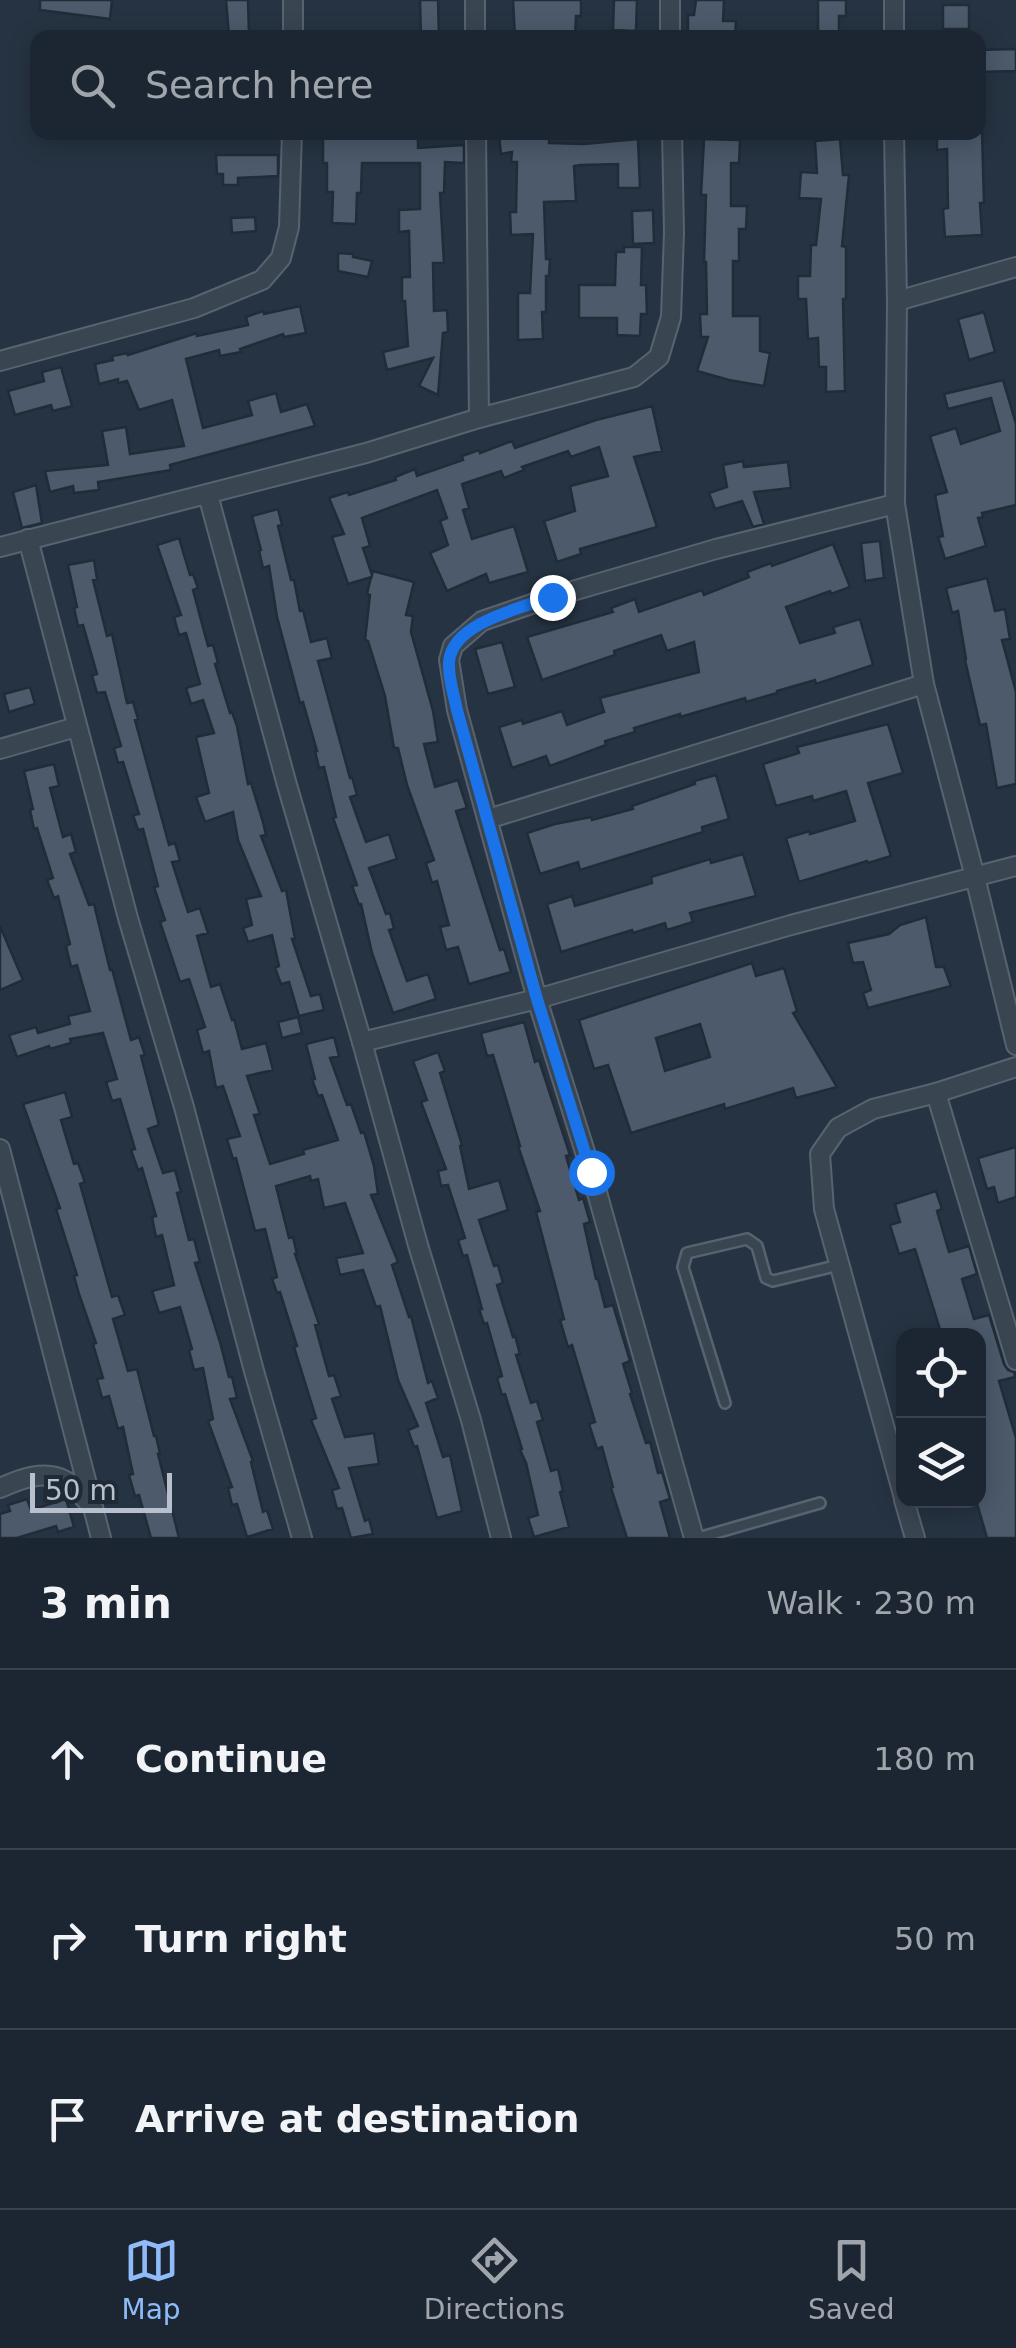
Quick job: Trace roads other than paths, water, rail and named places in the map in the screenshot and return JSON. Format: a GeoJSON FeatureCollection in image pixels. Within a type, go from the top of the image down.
{"type":"FeatureCollection","features":[{"type":"Feature","properties":{"kind":"street"},"geometry":{"type":"LineString","coordinates":[[293,0],[293,30]]}},
{"type":"Feature","properties":{"kind":"street"},"geometry":{"type":"LineString","coordinates":[[475,0],[475,30]]}},
{"type":"Feature","properties":{"kind":"street"},"geometry":{"type":"LineString","coordinates":[[670,0],[670,30]]}},
{"type":"Feature","properties":{"kind":"street"},"geometry":{"type":"LineString","coordinates":[[894,0],[894,30]]}},
{"type":"Feature","properties":{"kind":"street"},"geometry":{"type":"LineString","coordinates":[[0,360],[194,308],[262,280],[281,258],[289,227],[292,140]]}},
{"type":"Feature","properties":{"kind":"street"},"geometry":{"type":"LineString","coordinates":[[476,140],[479,418]]}},
{"type":"Feature","properties":{"kind":"street"},"geometry":{"type":"LineString","coordinates":[[0,548],[366,453],[634,377],[659,358],[671,317],[672,140]]}},
{"type":"Feature","properties":{"kind":"street"},"geometry":{"type":"LineString","coordinates":[[894,140],[895,504],[924,684],[1016,1045]]}},
{"type":"Feature","properties":{"kind":"street"},"geometry":{"type":"LineString","coordinates":[[897,300],[1016,267]]}},
{"type":"Feature","properties":{"kind":"street"},"geometry":{"type":"LineString","coordinates":[[208,495],[286,784],[472,1420],[501,1538]]}},
{"type":"Feature","properties":{"kind":"street"},"geometry":{"type":"LineString","coordinates":[[696,1538],[537,999],[457,710],[449,660],[453,646],[482,621],[716,549],[895,504]]}},
{"type":"Feature","properties":{"kind":"street"},"geometry":{"type":"LineString","coordinates":[[28,540],[128,918],[302,1538]]}},
{"type":"Feature","properties":{"kind":"street"},"geometry":{"type":"LineString","coordinates":[[488,819],[924,684]]}},
{"type":"Feature","properties":{"kind":"street"},"geometry":{"type":"LineString","coordinates":[[0,749],[76,727]]}},
{"type":"Feature","properties":{"kind":"street"},"geometry":{"type":"LineString","coordinates":[[362,1042],[537,999],[1016,866]]}},
{"type":"Feature","properties":{"kind":"street"},"geometry":{"type":"LineString","coordinates":[[896,1470],[824,1208],[820,1154],[838,1128],[873,1109],[1016,1067]]}},
{"type":"Feature","properties":{"kind":"street"},"geometry":{"type":"LineString","coordinates":[[936,1092],[1016,1360]]}},
{"type":"Feature","properties":{"kind":"street"},"geometry":{"type":"LineString","coordinates":[[0,1149],[101,1538]]}},
{"type":"Feature","properties":{"kind":"street"},"geometry":{"type":"LineString","coordinates":[[0,1488],[19,1479],[46,1475],[65,1481],[91,1505]]}},
{"type":"Feature","properties":{"kind":"street"},"geometry":{"type":"LineString","coordinates":[[907,1508],[915,1538]]}},
{"type":"Feature","properties":{"kind":"lane"},"geometry":{"type":"LineString","coordinates":[[726,1403],[683,1267],[687,1252],[747,1239],[757,1246],[766,1278],[772,1282],[839,1265]]}},
{"type":"Feature","properties":{"kind":"lane"},"geometry":{"type":"LineString","coordinates":[[696,1538],[820,1503]]}}]}
